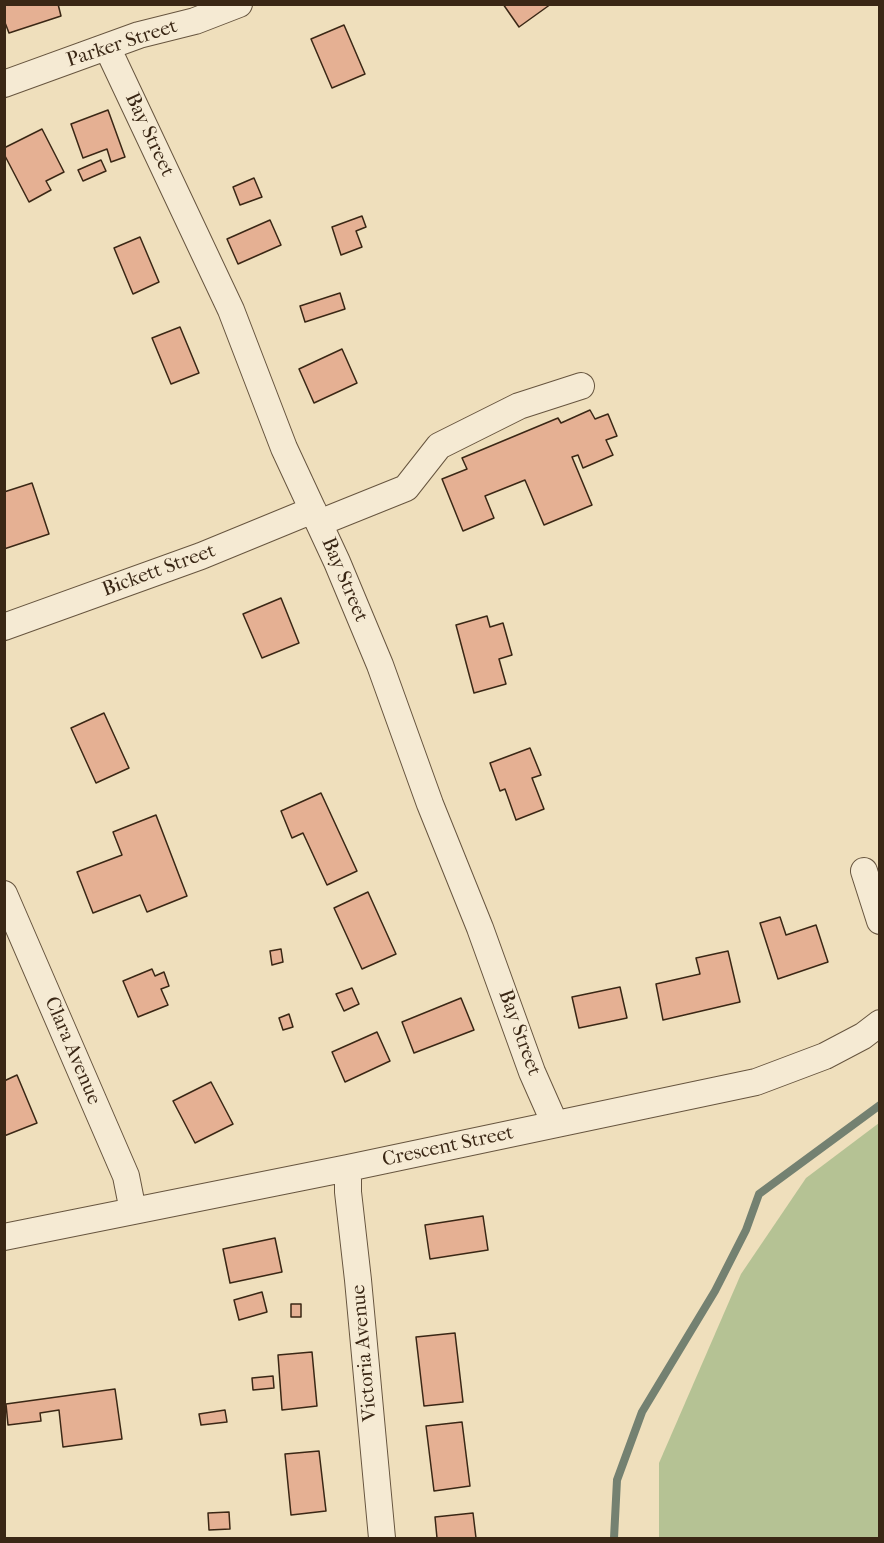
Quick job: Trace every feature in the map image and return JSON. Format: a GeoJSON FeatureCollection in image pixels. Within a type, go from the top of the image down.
{"type":"FeatureCollection","features":[{"type":"Feature","properties":{"kind":"street","name":"Parker Street"},"geometry":{"type":"LineString","coordinates":[[4,84],[140,34],[195,21],[239,4]]}},
{"type":"Feature","properties":{"kind":"street","name":"Bay Street"},"geometry":{"type":"LineString","coordinates":[[107,47],[231,310],[284,448],[380,665],[532,1072],[555,1124]]}},
{"type":"Feature","properties":{"kind":"street","name":"Bickett Street"},"geometry":{"type":"LineString","coordinates":[[4,627],[201,556],[406,488],[439,446],[519,406],[581,386]]}},
{"type":"Feature","properties":{"kind":"street"},"geometry":{"type":"LineString","coordinates":[[864,871],[879,921]]}},
{"type":"Feature","properties":{"kind":"street","name":"Clara Avenue"},"geometry":{"type":"LineString","coordinates":[[4,894],[126,1176],[133,1211]]}},
{"type":"Feature","properties":{"kind":"street","name":"Crescent Street"},"geometry":{"type":"LineString","coordinates":[[4,1236],[348,1168],[756,1082],[825,1056],[863,1036],[879,1023]]}},
{"type":"Feature","properties":{"kind":"street","name":"Victoria Avenue"},"geometry":{"type":"LineString","coordinates":[[348,1168],[348,1192],[382,1539]]}},
{"type":"Feature","properties":{"kind":"green space"},"geometry":{"type":"Polygon","coordinates":[[[879,1123],[879,1538],[659,1538],[659,1463],[741,1274],[806,1178],[879,1123]]]}},
{"type":"Feature","properties":{"kind":"building"},"geometry":{"type":"Polygon","coordinates":[[[4,4],[58,4],[61,16],[9,33],[4,20],[4,4]]]}},
{"type":"Feature","properties":{"kind":"building"},"geometry":{"type":"Polygon","coordinates":[[[503,4],[551,4],[519,27],[503,4]]]}},
{"type":"Feature","properties":{"kind":"building"},"geometry":{"type":"Polygon","coordinates":[[[344,25],[365,74],[332,88],[311,39],[344,25]]]}},
{"type":"Feature","properties":{"kind":"building"},"geometry":{"type":"Polygon","coordinates":[[[108,110],[125,157],[111,162],[107,149],[83,158],[71,124],[108,110]]]}},
{"type":"Feature","properties":{"kind":"building"},"geometry":{"type":"Polygon","coordinates":[[[42,129],[64,172],[46,181],[51,190],[29,202],[4,154],[4,148],[42,129]]]}},
{"type":"Feature","properties":{"kind":"building"},"geometry":{"type":"Polygon","coordinates":[[[101,160],[106,171],[83,181],[78,170],[101,160]]]}},
{"type":"Feature","properties":{"kind":"building"},"geometry":{"type":"Polygon","coordinates":[[[254,178],[262,197],[240,205],[233,187],[254,178]]]}},
{"type":"Feature","properties":{"kind":"building"},"geometry":{"type":"Polygon","coordinates":[[[362,216],[366,227],[356,231],[362,247],[341,255],[332,227],[362,216]]]}},
{"type":"Feature","properties":{"kind":"building"},"geometry":{"type":"Polygon","coordinates":[[[270,220],[281,245],[238,264],[227,239],[270,220]]]}},
{"type":"Feature","properties":{"kind":"building"},"geometry":{"type":"Polygon","coordinates":[[[140,237],[159,282],[133,294],[114,248],[140,237]]]}},
{"type":"Feature","properties":{"kind":"building"},"geometry":{"type":"Polygon","coordinates":[[[340,293],[345,309],[305,322],[300,306],[340,293]]]}},
{"type":"Feature","properties":{"kind":"building"},"geometry":{"type":"Polygon","coordinates":[[[180,327],[199,373],[171,384],[152,338],[180,327]]]}},
{"type":"Feature","properties":{"kind":"building"},"geometry":{"type":"Polygon","coordinates":[[[342,349],[357,383],[314,403],[299,369],[342,349]]]}},
{"type":"Feature","properties":{"kind":"building"},"geometry":{"type":"Polygon","coordinates":[[[590,410],[595,419],[608,414],[617,436],[606,440],[613,455],[583,468],[578,455],[572,457],[592,505],[544,525],[525,480],[485,496],[494,518],[463,531],[442,479],[467,469],[462,458],[558,418],[561,423],[590,410]]]}},
{"type":"Feature","properties":{"kind":"building"},"geometry":{"type":"Polygon","coordinates":[[[32,483],[49,534],[4,549],[4,492],[32,483]]]}},
{"type":"Feature","properties":{"kind":"building"},"geometry":{"type":"Polygon","coordinates":[[[281,598],[299,643],[262,658],[243,614],[281,598]]]}},
{"type":"Feature","properties":{"kind":"building"},"geometry":{"type":"Polygon","coordinates":[[[487,616],[490,627],[503,623],[512,655],[499,659],[506,684],[474,693],[456,625],[487,616]]]}},
{"type":"Feature","properties":{"kind":"building"},"geometry":{"type":"Polygon","coordinates":[[[104,713],[129,768],[96,783],[71,728],[104,713]]]}},
{"type":"Feature","properties":{"kind":"building"},"geometry":{"type":"Polygon","coordinates":[[[530,748],[541,775],[532,778],[544,809],[516,820],[505,789],[500,791],[490,763],[530,748]]]}},
{"type":"Feature","properties":{"kind":"building"},"geometry":{"type":"Polygon","coordinates":[[[321,793],[357,871],[327,885],[303,833],[292,838],[281,811],[321,793]]]}},
{"type":"Feature","properties":{"kind":"building"},"geometry":{"type":"Polygon","coordinates":[[[156,815],[187,896],[147,912],[140,895],[93,913],[77,872],[122,855],[113,832],[156,815]]]}},
{"type":"Feature","properties":{"kind":"building"},"geometry":{"type":"Polygon","coordinates":[[[368,892],[396,954],[362,969],[334,908],[368,892]]]}},
{"type":"Feature","properties":{"kind":"building"},"geometry":{"type":"Polygon","coordinates":[[[780,917],[786,935],[816,925],[828,962],[778,979],[760,923],[780,917]]]}},
{"type":"Feature","properties":{"kind":"building"},"geometry":{"type":"Polygon","coordinates":[[[281,949],[283,962],[272,965],[270,951],[281,949]]]}},
{"type":"Feature","properties":{"kind":"building"},"geometry":{"type":"Polygon","coordinates":[[[728,951],[740,1002],[663,1020],[656,984],[700,974],[696,958],[728,951]]]}},
{"type":"Feature","properties":{"kind":"building"},"geometry":{"type":"Polygon","coordinates":[[[152,969],[155,976],[164,972],[169,986],[161,989],[168,1005],[138,1017],[123,981],[152,969]]]}},
{"type":"Feature","properties":{"kind":"building"},"geometry":{"type":"Polygon","coordinates":[[[620,987],[627,1018],[579,1028],[572,997],[620,987]]]}},
{"type":"Feature","properties":{"kind":"building"},"geometry":{"type":"Polygon","coordinates":[[[352,988],[359,1004],[344,1011],[336,994],[352,988]]]}},
{"type":"Feature","properties":{"kind":"building"},"geometry":{"type":"Polygon","coordinates":[[[461,998],[474,1030],[414,1053],[402,1022],[461,998]]]}},
{"type":"Feature","properties":{"kind":"building"},"geometry":{"type":"Polygon","coordinates":[[[289,1014],[293,1027],[283,1030],[279,1018],[289,1014]]]}},
{"type":"Feature","properties":{"kind":"building"},"geometry":{"type":"Polygon","coordinates":[[[377,1032],[390,1061],[345,1082],[332,1052],[377,1032]]]}},
{"type":"Feature","properties":{"kind":"building"},"geometry":{"type":"Polygon","coordinates":[[[17,1075],[37,1123],[4,1136],[4,1081],[17,1075]]]}},
{"type":"Feature","properties":{"kind":"building"},"geometry":{"type":"Polygon","coordinates":[[[211,1082],[233,1124],[195,1143],[173,1101],[211,1082]]]}},
{"type":"Feature","properties":{"kind":"building"},"geometry":{"type":"Polygon","coordinates":[[[483,1216],[488,1250],[430,1259],[425,1225],[483,1216]]]}},
{"type":"Feature","properties":{"kind":"building"},"geometry":{"type":"Polygon","coordinates":[[[275,1238],[282,1272],[230,1283],[223,1249],[275,1238]]]}},
{"type":"Feature","properties":{"kind":"building"},"geometry":{"type":"Polygon","coordinates":[[[262,1292],[267,1312],[239,1320],[234,1300],[262,1292]]]}},
{"type":"Feature","properties":{"kind":"building"},"geometry":{"type":"Polygon","coordinates":[[[291,1304],[301,1304],[301,1317],[291,1317],[291,1304]]]}},
{"type":"Feature","properties":{"kind":"building"},"geometry":{"type":"Polygon","coordinates":[[[455,1333],[463,1402],[424,1406],[416,1337],[455,1333]]]}},
{"type":"Feature","properties":{"kind":"building"},"geometry":{"type":"Polygon","coordinates":[[[312,1352],[317,1406],[282,1410],[278,1355],[312,1352]]]}},
{"type":"Feature","properties":{"kind":"building"},"geometry":{"type":"Polygon","coordinates":[[[273,1376],[274,1388],[253,1390],[252,1378],[273,1376]]]}},
{"type":"Feature","properties":{"kind":"building"},"geometry":{"type":"Polygon","coordinates":[[[115,1389],[122,1439],[63,1447],[59,1410],[40,1413],[41,1421],[8,1425],[6,1404],[115,1389]]]}},
{"type":"Feature","properties":{"kind":"building"},"geometry":{"type":"Polygon","coordinates":[[[225,1410],[227,1422],[201,1425],[199,1414],[225,1410]]]}},
{"type":"Feature","properties":{"kind":"building"},"geometry":{"type":"Polygon","coordinates":[[[462,1422],[470,1486],[434,1491],[426,1426],[462,1422]]]}},
{"type":"Feature","properties":{"kind":"building"},"geometry":{"type":"Polygon","coordinates":[[[319,1451],[326,1511],[291,1515],[285,1454],[319,1451]]]}},
{"type":"Feature","properties":{"kind":"building"},"geometry":{"type":"Polygon","coordinates":[[[229,1512],[230,1529],[209,1530],[208,1513],[229,1512]]]}},
{"type":"Feature","properties":{"kind":"building"},"geometry":{"type":"Polygon","coordinates":[[[473,1513],[476,1538],[437,1538],[435,1517],[473,1513]]]}},
{"type":"Feature","properties":{"kind":"waterway"},"geometry":{"type":"LineString","coordinates":[[614,1538],[617,1480],[642,1412],[715,1291],[746,1230],[759,1194],[880,1105]]}}]}
